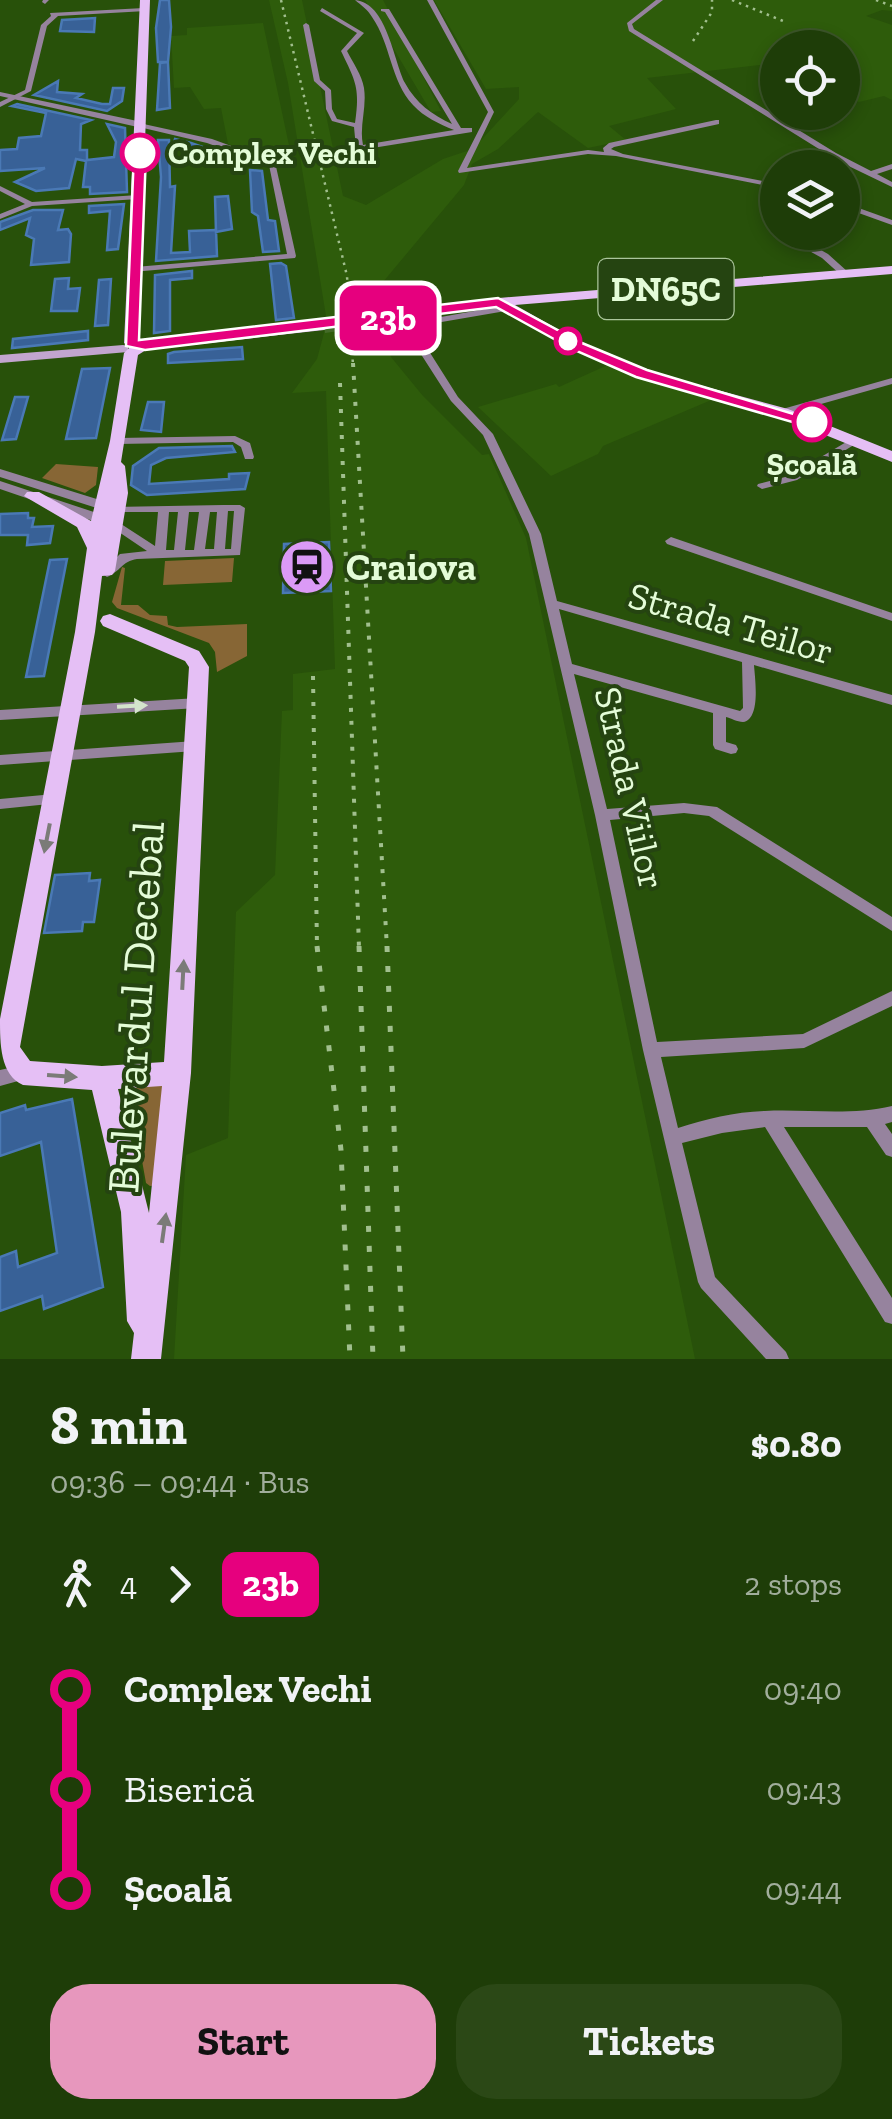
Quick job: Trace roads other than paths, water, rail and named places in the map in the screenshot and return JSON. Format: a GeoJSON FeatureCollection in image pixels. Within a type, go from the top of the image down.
{"type":"FeatureCollection","features":[{"type":"Feature","properties":{"kind":"main road"},"geometry":{"type":"LineString","coordinates":[[85,632],[110,621],[100,605],[131,352],[145,5]]}},
{"type":"Feature","properties":{"kind":"main road","name":"DN65C"},"geometry":{"type":"LineString","coordinates":[[380,318],[892,270]]}},
{"type":"Feature","properties":{"kind":"main road"},"geometry":{"type":"LineString","coordinates":[[503,305],[577,346],[642,374],[782,412],[892,457]]}},
{"type":"Feature","properties":{"kind":"main road"},"geometry":{"type":"LineString","coordinates":[[132,324],[151,338],[177,342]]}},
{"type":"Feature","properties":{"kind":"main road"},"geometry":{"type":"LineString","coordinates":[[0,359],[131,352],[177,342],[324,326]]}},
{"type":"Feature","properties":{"kind":"main road"},"geometry":{"type":"LineString","coordinates":[[131,352],[149,354],[177,342]]}},
{"type":"Feature","properties":{"kind":"main road"},"geometry":{"type":"LineString","coordinates":[[33,496],[84,524],[96,548]]}},
{"type":"Feature","properties":{"kind":"main road"},"geometry":{"type":"LineString","coordinates":[[110,510],[96,548],[85,632],[7,1049],[11,1075],[102,1078],[178,1072]]}},
{"type":"Feature","properties":{"kind":"main road","name":"Bulevardul Decebal"},"geometry":{"type":"LineString","coordinates":[[110,621],[196,660],[198,702],[169,1188],[144,1359]]}},
{"type":"Feature","properties":{"kind":"main road","name":"Bulevardul Decebal"},"geometry":{"type":"LineString","coordinates":[[102,1078],[136,1212],[144,1359]]}},
{"type":"Feature","properties":{"kind":"street"},"geometry":{"type":"LineString","coordinates":[[358,0],[374,19],[397,67],[402,88],[434,121],[458,130],[480,131]]}},
{"type":"Feature","properties":{"kind":"street"},"geometry":{"type":"LineString","coordinates":[[430,0],[491,112],[462,171],[588,152],[760,183]]}},
{"type":"Feature","properties":{"kind":"street"},"geometry":{"type":"LineString","coordinates":[[660,0],[629,24],[631,30],[825,150]]}},
{"type":"Feature","properties":{"kind":"street"},"geometry":{"type":"LineString","coordinates":[[0,105],[28,91],[44,25],[52,14],[145,5]]}},
{"type":"Feature","properties":{"kind":"street"},"geometry":{"type":"LineString","coordinates":[[322,10],[362,33],[344,52],[361,84],[362,105],[354,125],[362,149],[469,130]]}},
{"type":"Feature","properties":{"kind":"street"},"geometry":{"type":"LineString","coordinates":[[383,10],[387,10],[458,130]]}},
{"type":"Feature","properties":{"kind":"street"},"geometry":{"type":"LineString","coordinates":[[306,24],[317,82],[328,90],[334,120],[354,125]]}},
{"type":"Feature","properties":{"kind":"street"},"geometry":{"type":"LineString","coordinates":[[0,94],[142,125],[269,161],[274,166],[292,256],[135,270]]}},
{"type":"Feature","properties":{"kind":"street"},"geometry":{"type":"LineString","coordinates":[[105,117],[126,115],[142,105]]}},
{"type":"Feature","properties":{"kind":"street"},"geometry":{"type":"LineString","coordinates":[[620,156],[606,147],[716,122]]}},
{"type":"Feature","properties":{"kind":"street"},"geometry":{"type":"LineString","coordinates":[[870,174],[892,166]]}},
{"type":"Feature","properties":{"kind":"street"},"geometry":{"type":"LineString","coordinates":[[860,169],[892,185]]}},
{"type":"Feature","properties":{"kind":"street"},"geometry":{"type":"LineString","coordinates":[[0,188],[30,204]]}},
{"type":"Feature","properties":{"kind":"street"},"geometry":{"type":"LineString","coordinates":[[0,217],[30,204],[138,197]]}},
{"type":"Feature","properties":{"kind":"street"},"geometry":{"type":"LineString","coordinates":[[860,211],[892,223]]}},
{"type":"Feature","properties":{"kind":"street"},"geometry":{"type":"LineString","coordinates":[[814,250],[846,274]]}},
{"type":"Feature","properties":{"kind":"street","name":"Strada Viilor"},"geometry":{"type":"LineString","coordinates":[[503,305],[426,322],[416,330],[438,374],[488,434],[535,534],[602,815],[650,1050],[707,1282],[779,1359]]}},
{"type":"Feature","properties":{"kind":"street"},"geometry":{"type":"LineString","coordinates":[[782,412],[892,381]]}},
{"type":"Feature","properties":{"kind":"street"},"geometry":{"type":"LineString","coordinates":[[117,448],[235,439],[246,445],[249,457]]}},
{"type":"Feature","properties":{"kind":"street"},"geometry":{"type":"LineString","coordinates":[[762,486],[793,478],[853,440]]}},
{"type":"Feature","properties":{"kind":"street"},"geometry":{"type":"LineString","coordinates":[[0,473],[110,510],[160,555]]}},
{"type":"Feature","properties":{"kind":"street"},"geometry":{"type":"LineString","coordinates":[[0,485],[33,496],[110,510],[240,508],[236,552],[124,557],[106,574]]}},
{"type":"Feature","properties":{"kind":"street"},"geometry":{"type":"LineString","coordinates":[[219,552],[223,508]]}},
{"type":"Feature","properties":{"kind":"street"},"geometry":{"type":"LineString","coordinates":[[179,554],[184,510]]}},
{"type":"Feature","properties":{"kind":"street"},"geometry":{"type":"LineString","coordinates":[[199,553],[205,510]]}},
{"type":"Feature","properties":{"kind":"street"},"geometry":{"type":"LineString","coordinates":[[160,555],[164,511]]}},
{"type":"Feature","properties":{"kind":"street"},"geometry":{"type":"LineString","coordinates":[[671,540],[892,618]]}},
{"type":"Feature","properties":{"kind":"street","name":"Strada Teilor"},"geometry":{"type":"LineString","coordinates":[[554,604],[892,700]]}},
{"type":"Feature","properties":{"kind":"street"},"geometry":{"type":"LineString","coordinates":[[567,666],[746,716],[748,658]]}},
{"type":"Feature","properties":{"kind":"street"},"geometry":{"type":"LineString","coordinates":[[0,715],[198,702]]}},
{"type":"Feature","properties":{"kind":"street"},"geometry":{"type":"LineString","coordinates":[[719,710],[720,746],[731,750]]}},
{"type":"Feature","properties":{"kind":"street"},"geometry":{"type":"LineString","coordinates":[[0,760],[195,746]]}},
{"type":"Feature","properties":{"kind":"street"},"geometry":{"type":"LineString","coordinates":[[0,804],[54,799]]}},
{"type":"Feature","properties":{"kind":"street"},"geometry":{"type":"LineString","coordinates":[[602,815],[684,808],[712,811],[892,925]]}},
{"type":"Feature","properties":{"kind":"street"},"geometry":{"type":"LineString","coordinates":[[650,1050],[804,1041],[892,998]]}},
{"type":"Feature","properties":{"kind":"street"},"geometry":{"type":"LineString","coordinates":[[672,1138],[712,1126],[769,1118],[872,1120],[892,1114]]}},
{"type":"Feature","properties":{"kind":"street"},"geometry":{"type":"LineString","coordinates":[[769,1118],[892,1314]]}},
{"type":"Feature","properties":{"kind":"street"},"geometry":{"type":"LineString","coordinates":[[872,1120],[892,1149]]}},
{"type":"Feature","properties":{"kind":"tunnel"},"geometry":{"type":"LineString","coordinates":[[324,326],[380,318]]}},
{"type":"Feature","properties":{"kind":"railway"},"geometry":{"type":"LineString","coordinates":[[281,0],[347,276],[353,365]]}},
{"type":"Feature","properties":{"kind":"railway"},"geometry":{"type":"LineString","coordinates":[[693,41],[712,12],[712,0]]}},
{"type":"Feature","properties":{"kind":"railway"},"geometry":{"type":"LineString","coordinates":[[732,0],[783,21]]}},
{"type":"Feature","properties":{"kind":"railway"},"geometry":{"type":"LineString","coordinates":[[876,0],[892,6]]}},
{"type":"Feature","properties":{"kind":"railway"},"geometry":{"type":"LineString","coordinates":[[353,363],[387,948]]}},
{"type":"Feature","properties":{"kind":"railway"},"geometry":{"type":"LineString","coordinates":[[340,383],[359,948]]}},
{"type":"Feature","properties":{"kind":"railway"},"geometry":{"type":"LineString","coordinates":[[313,676],[317,948]]}},
{"type":"Feature","properties":{"kind":"railway"},"geometry":{"type":"LineString","coordinates":[[317,946],[341,1150],[350,1359]]}},
{"type":"Feature","properties":{"kind":"railway"},"geometry":{"type":"LineString","coordinates":[[359,946],[373,1359]]}},
{"type":"Feature","properties":{"kind":"railway"},"geometry":{"type":"LineString","coordinates":[[387,946],[403,1359]]}},
{"type":"Feature","properties":{"kind":"place","name":"Complex Vechi"},"geometry":{"type":"Point","coordinates":[140,153]}},
{"type":"Feature","properties":{"kind":"place","name":"Școală"},"geometry":{"type":"Point","coordinates":[812,422]}},
{"type":"Feature","properties":{"kind":"place","name":"Craiova"},"geometry":{"type":"Point","coordinates":[307,567]}}]}
